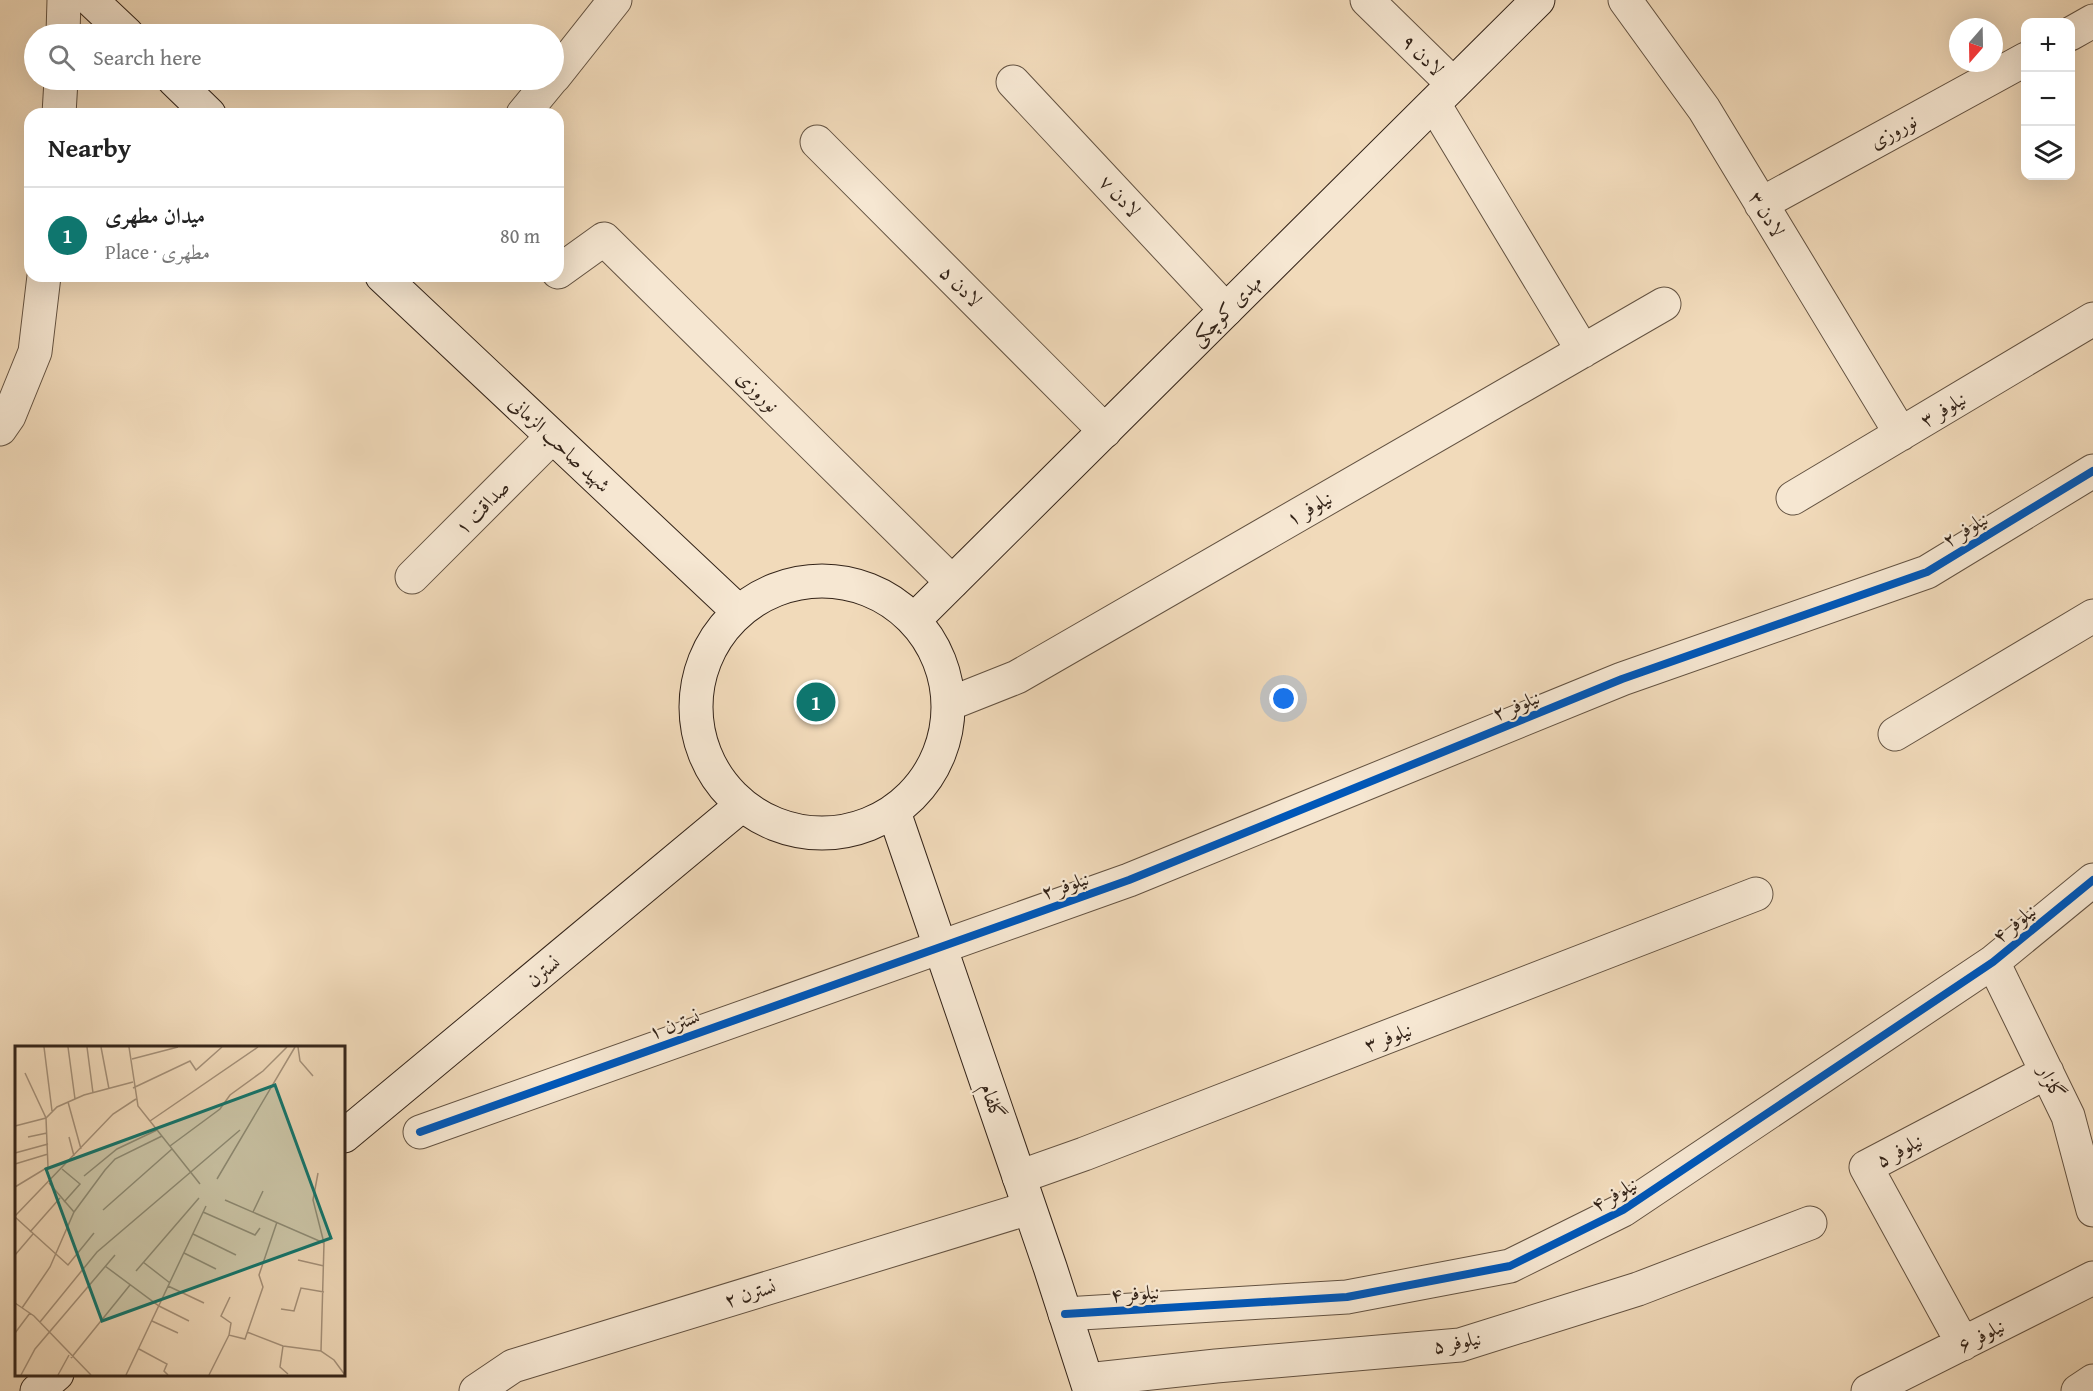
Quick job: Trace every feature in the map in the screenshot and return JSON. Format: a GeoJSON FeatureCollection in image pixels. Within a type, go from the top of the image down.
{"type":"FeatureCollection","features":[{"type":"Feature","properties":{"kind":"street"},"geometry":{"type":"LineString","coordinates":[[63,24],[64,0]]}},
{"type":"Feature","properties":{"kind":"street"},"geometry":{"type":"LineString","coordinates":[[91,0],[116,24]]}},
{"type":"Feature","properties":{"kind":"street"},"geometry":{"type":"LineString","coordinates":[[564,63],[615,0]]}},
{"type":"Feature","properties":{"kind":"street","name":"لادن ۹"},"geometry":{"type":"LineString","coordinates":[[1367,0],[1443,94],[1583,351]]}},
{"type":"Feature","properties":{"kind":"street","name":"مهدی کوچکی"},"geometry":{"type":"LineString","coordinates":[[914,620],[1538,0]]}},
{"type":"Feature","properties":{"kind":"street","name":"لادن ۳"},"geometry":{"type":"LineString","coordinates":[[1625,0],[1704,110],[1900,434]]}},
{"type":"Feature","properties":{"kind":"street"},"geometry":{"type":"LineString","coordinates":[[2075,31],[2093,21]]}},
{"type":"Feature","properties":{"kind":"street","name":"نوروزی"},"geometry":{"type":"LineString","coordinates":[[1761,204],[2021,60]]}},
{"type":"Feature","properties":{"kind":"street","name":"لادن ۷"},"geometry":{"type":"LineString","coordinates":[[1013,82],[1226,310]]}},
{"type":"Feature","properties":{"kind":"street"},"geometry":{"type":"LineString","coordinates":[[59,108],[60,90]]}},
{"type":"Feature","properties":{"kind":"street"},"geometry":{"type":"LineString","coordinates":[[184,90],[203,108]]}},
{"type":"Feature","properties":{"kind":"street"},"geometry":{"type":"LineString","coordinates":[[528,108],[542,90]]}},
{"type":"Feature","properties":{"kind":"street","name":"لادن ۵"},"geometry":{"type":"LineString","coordinates":[[818,142],[1104,431]]}},
{"type":"Feature","properties":{"kind":"street","name":"نوروزی"},"geometry":{"type":"LineString","coordinates":[[564,268],[604,239],[952,582]]}},
{"type":"Feature","properties":{"kind":"street"},"geometry":{"type":"LineString","coordinates":[[0,429],[9,416],[35,352],[43,282]]}},
{"type":"Feature","properties":{"kind":"street","name":"شهید صاحب الزمانی"},"geometry":{"type":"LineString","coordinates":[[391,282],[552,437],[738,610]]}},
{"type":"Feature","properties":{"kind":"street","name":"نیلوفر ۱"},"geometry":{"type":"LineString","coordinates":[[949,704],[1017,677],[1664,304]]}},
{"type":"Feature","properties":{"kind":"street","name":"نیلوفر ۳"},"geometry":{"type":"LineString","coordinates":[[1793,498],[2093,320]]}},
{"type":"Feature","properties":{"kind":"street","name":"صداقت ۱"},"geometry":{"type":"LineString","coordinates":[[412,577],[552,437]]}},
{"type":"Feature","properties":{"kind":"street","name":"نیلوفر ۲"},"geometry":{"type":"LineString","coordinates":[[939,946],[1129,880],[1622,679],[1926,572],[2093,471]]}},
{"type":"Feature","properties":{"kind":"street"},"geometry":{"type":"LineString","coordinates":[[809,580],[848,582],[884,596],[914,620],[933,645],[945,673],[949,704],[944,746],[924,783],[894,812],[857,829],[817,834],[777,825],[742,805],[717,778],[700,745],[695,708],[699,672],[714,639],[738,610],[771,590],[809,580]]}},
{"type":"Feature","properties":{"kind":"street"},"geometry":{"type":"LineString","coordinates":[[1895,734],[2093,616]]}},
{"type":"Feature","properties":{"kind":"street","name":"نسترن"},"geometry":{"type":"LineString","coordinates":[[345,1135],[742,805]]}},
{"type":"Feature","properties":{"kind":"street","name":"گلفام"},"geometry":{"type":"LineString","coordinates":[[894,812],[1088,1386]]}},
{"type":"Feature","properties":{"kind":"street","name":"نیلوفر ۴"},"geometry":{"type":"LineString","coordinates":[[1065,1314],[1347,1296],[1510,1266],[1623,1210],[1993,962],[2093,880]]}},
{"type":"Feature","properties":{"kind":"street","name":"نیلوفر ۳"},"geometry":{"type":"LineString","coordinates":[[1019,1177],[1084,1154],[1756,894]]}},
{"type":"Feature","properties":{"kind":"street","name":"نسترن ۱"},"geometry":{"type":"LineString","coordinates":[[420,1132],[939,946]]}},
{"type":"Feature","properties":{"kind":"street","name":"گلزار"},"geometry":{"type":"LineString","coordinates":[[1993,962],[2047,1072],[2081,1109],[2093,1210]]}},
{"type":"Feature","properties":{"kind":"street","name":"نیلوفر ۵"},"geometry":{"type":"LineString","coordinates":[[1963,1344],[1866,1167],[2047,1072]]}},
{"type":"Feature","properties":{"kind":"street","name":"نسترن ۲"},"geometry":{"type":"LineString","coordinates":[[476,1391],[513,1366],[1029,1208]]}},
{"type":"Feature","properties":{"kind":"street","name":"نیلوفر ۵"},"geometry":{"type":"LineString","coordinates":[[1088,1386],[1216,1366],[1460,1345],[1638,1289],[1810,1223]]}},
{"type":"Feature","properties":{"kind":"street","name":"نیلوفر ۶"},"geometry":{"type":"LineString","coordinates":[[1868,1391],[2093,1278]]}},
{"type":"Feature","properties":{"kind":"street"},"geometry":{"type":"LineString","coordinates":[[37,1391],[55,1376]]}},
{"type":"Feature","properties":{"kind":"street"},"geometry":{"type":"LineString","coordinates":[[2078,1391],[2093,1381]]}},
{"type":"Feature","properties":{"kind":"cycle path"},"geometry":{"type":"LineString","coordinates":[[420,1132],[1129,880],[1622,679],[1927,572],[2093,471]]}},
{"type":"Feature","properties":{"kind":"cycle path"},"geometry":{"type":"LineString","coordinates":[[1065,1314],[1347,1297],[1510,1266],[1623,1210],[1993,962],[2093,880]]}},
{"type":"Feature","properties":{"kind":"place","name":"میدان مطهری"},"geometry":{"type":"Point","coordinates":[816,702]}}]}
